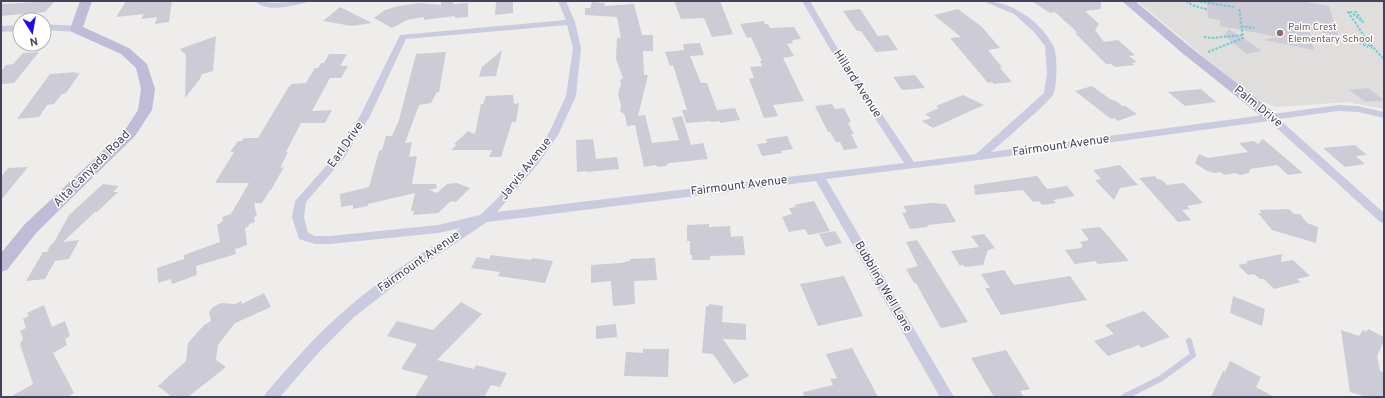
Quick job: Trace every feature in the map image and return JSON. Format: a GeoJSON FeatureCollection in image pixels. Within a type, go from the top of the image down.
{"type":"FeatureCollection","features":[{"type":"Feature","properties":{"kind":"street"},"geometry":{"type":"LineString","coordinates":[[52,28],[76,29],[86,1]]}},
{"type":"Feature","properties":{"kind":"street"},"geometry":{"type":"LineString","coordinates":[[260,1],[268,5],[302,1]]}},
{"type":"Feature","properties":{"kind":"street","name":"Jarvis Avenue"},"geometry":{"type":"LineString","coordinates":[[484,218],[500,203],[534,162],[554,133],[571,96],[577,48],[571,22],[562,1]]}},
{"type":"Feature","properties":{"kind":"street","name":"Hillard Avenue"},"geometry":{"type":"LineString","coordinates":[[806,1],[834,49],[910,164]]}},
{"type":"Feature","properties":{"kind":"street"},"geometry":{"type":"LineString","coordinates":[[979,157],[1049,94],[1052,74],[1049,46],[1036,29],[1017,12],[987,1]]}},
{"type":"Feature","properties":{"kind":"street","name":"Palm Drive"},"geometry":{"type":"LineString","coordinates":[[1128,1],[1185,49],[1271,117],[1384,219]]}},
{"type":"Feature","properties":{"kind":"street","name":"Earl Drive"},"geometry":{"type":"LineString","coordinates":[[484,218],[438,229],[330,240],[315,240],[303,236],[298,217],[301,201],[339,158],[365,116],[403,37],[571,22]]}},
{"type":"Feature","properties":{"kind":"street"},"geometry":{"type":"LineString","coordinates":[[1,29],[12,28]]}},
{"type":"Feature","properties":{"kind":"street","name":"Alta Canyada Road"},"geometry":{"type":"LineString","coordinates":[[1,265],[31,228],[130,133],[145,110],[148,89],[142,67],[125,51],[76,29]]}},
{"type":"Feature","properties":{"kind":"street","name":"Fairmount Avenue"},"geometry":{"type":"LineString","coordinates":[[271,397],[309,352],[361,303],[426,256],[484,218],[819,177],[910,164],[979,157],[1339,108],[1358,109],[1384,115]]}},
{"type":"Feature","properties":{"kind":"street","name":"Bubbling Well Lane"},"geometry":{"type":"LineString","coordinates":[[819,177],[947,397]]}},
{"type":"Feature","properties":{"kind":"lane"},"geometry":{"type":"LineString","coordinates":[[1124,397],[1134,394],[1182,365],[1193,355],[1189,341]]}},
{"type":"Feature","properties":{"kind":"path"},"geometry":{"type":"LineString","coordinates":[[1186,1],[1192,5],[1208,10]]}},
{"type":"Feature","properties":{"kind":"path"},"geometry":{"type":"LineString","coordinates":[[1196,1],[1235,7]]}},
{"type":"Feature","properties":{"kind":"path"},"geometry":{"type":"LineString","coordinates":[[1202,54],[1243,38],[1239,8]]}},
{"type":"Feature","properties":{"kind":"path"},"geometry":{"type":"LineString","coordinates":[[1354,11],[1362,22],[1360,22],[1351,12],[1348,12],[1372,48]]}},
{"type":"Feature","properties":{"kind":"path"},"geometry":{"type":"LineString","coordinates":[[1241,26],[1254,28]]}},
{"type":"Feature","properties":{"kind":"path"},"geometry":{"type":"LineString","coordinates":[[1204,37],[1214,38],[1242,35]]}},
{"type":"Feature","properties":{"kind":"path"},"geometry":{"type":"LineString","coordinates":[[1355,35],[1384,59]]}},
{"type":"Feature","properties":{"kind":"path"},"geometry":{"type":"LineString","coordinates":[[1356,41],[1372,48]]}},
{"type":"Feature","properties":{"kind":"shaded area","name":"Palm Crest Elementary School"},"geometry":{"type":"Polygon","coordinates":[[[1137,1],[1384,1],[1384,109],[1348,102],[1277,107],[1266,103],[1253,97],[1137,1]]]}},
{"type":"Feature","properties":{"kind":"building"},"geometry":{"type":"Polygon","coordinates":[[[55,1],[45,12],[12,12],[12,15],[1,16],[1,4],[55,1]]]}},
{"type":"Feature","properties":{"kind":"building"},"geometry":{"type":"Polygon","coordinates":[[[126,1],[172,1],[169,22],[155,24],[157,17],[141,19],[144,14],[116,17],[126,1]]]}},
{"type":"Feature","properties":{"kind":"building"},"geometry":{"type":"Polygon","coordinates":[[[441,1],[453,1],[453,4],[468,3],[468,17],[455,18],[455,16],[424,20],[424,17],[407,20],[392,28],[374,18],[385,10],[398,6],[420,3],[441,5],[441,1]]]}},
{"type":"Feature","properties":{"kind":"building"},"geometry":{"type":"Polygon","coordinates":[[[513,1],[513,13],[495,15],[496,2],[513,1]]]}},
{"type":"Feature","properties":{"kind":"building"},"geometry":{"type":"Polygon","coordinates":[[[674,1],[720,1],[733,34],[712,37],[704,18],[681,19],[674,1]]]}},
{"type":"Feature","properties":{"kind":"building"},"geometry":{"type":"Polygon","coordinates":[[[1032,1],[1101,1],[1101,9],[1085,11],[1099,24],[1095,30],[1104,42],[1118,40],[1135,55],[1129,56],[1137,62],[1132,63],[1134,65],[1115,67],[1111,64],[1106,64],[1075,33],[1078,33],[1055,12],[1050,13],[1032,1]]]}},
{"type":"Feature","properties":{"kind":"building"},"geometry":{"type":"Polygon","coordinates":[[[1207,1],[1300,1],[1329,6],[1338,36],[1309,30],[1314,50],[1264,40],[1278,37],[1220,26],[1220,20],[1208,18],[1207,1]]]}},
{"type":"Feature","properties":{"kind":"building"},"geometry":{"type":"Polygon","coordinates":[[[592,2],[605,3],[604,6],[634,4],[642,35],[653,35],[653,51],[643,51],[644,75],[648,75],[638,116],[645,115],[652,143],[679,140],[672,118],[682,116],[691,145],[703,143],[708,159],[669,163],[666,166],[659,167],[655,165],[644,167],[635,125],[627,126],[625,115],[620,111],[621,106],[618,94],[621,84],[620,80],[623,78],[616,59],[617,38],[621,38],[617,17],[585,15],[585,8],[590,8],[592,2]]]}},
{"type":"Feature","properties":{"kind":"building"},"geometry":{"type":"Polygon","coordinates":[[[340,7],[372,23],[352,26],[323,21],[340,7]]]}},
{"type":"Feature","properties":{"kind":"building"},"geometry":{"type":"Polygon","coordinates":[[[860,9],[878,36],[888,35],[898,50],[876,52],[861,31],[857,31],[843,11],[860,9]]]}},
{"type":"Feature","properties":{"kind":"building"},"geometry":{"type":"Polygon","coordinates":[[[958,9],[982,27],[1000,48],[988,50],[1012,82],[993,84],[993,82],[988,83],[950,38],[961,37],[934,15],[958,9]]]}},
{"type":"Feature","properties":{"kind":"building"},"geometry":{"type":"Polygon","coordinates":[[[764,21],[770,28],[794,27],[801,39],[792,40],[793,43],[787,44],[794,56],[783,58],[804,101],[773,105],[778,116],[764,118],[749,79],[754,78],[750,67],[762,66],[760,61],[762,61],[751,37],[747,38],[740,24],[764,21]]]}},
{"type":"Feature","properties":{"kind":"building"},"geometry":{"type":"Polygon","coordinates":[[[1229,29],[1262,51],[1247,54],[1224,36],[1229,29]]]}},
{"type":"Feature","properties":{"kind":"building"},"geometry":{"type":"Polygon","coordinates":[[[216,36],[213,71],[202,74],[200,79],[185,98],[186,55],[180,49],[216,36]]]}},
{"type":"Feature","properties":{"kind":"building"},"geometry":{"type":"Polygon","coordinates":[[[700,43],[704,55],[690,56],[701,83],[707,83],[717,110],[735,108],[740,120],[720,123],[720,121],[710,121],[686,123],[682,110],[687,110],[673,65],[670,66],[665,52],[684,50],[683,44],[700,43]]]}},
{"type":"Feature","properties":{"kind":"building"},"geometry":{"type":"Polygon","coordinates":[[[502,50],[496,76],[479,77],[482,67],[502,50]]]}},
{"type":"Feature","properties":{"kind":"building"},"geometry":{"type":"Polygon","coordinates":[[[39,52],[14,83],[1,84],[1,71],[6,65],[13,64],[23,53],[39,52]]]}},
{"type":"Feature","properties":{"kind":"building"},"geometry":{"type":"Polygon","coordinates":[[[446,52],[439,92],[437,92],[431,103],[419,105],[405,143],[412,142],[409,157],[417,156],[412,184],[436,184],[437,188],[429,190],[437,193],[447,184],[457,183],[470,188],[456,202],[451,201],[438,213],[413,215],[414,211],[411,211],[415,193],[353,209],[353,205],[341,207],[340,194],[369,187],[379,151],[382,150],[386,136],[392,136],[399,120],[416,54],[446,52]]]}},
{"type":"Feature","properties":{"kind":"building"},"geometry":{"type":"Polygon","coordinates":[[[329,54],[347,54],[340,66],[348,66],[341,78],[330,78],[312,111],[332,110],[325,123],[301,123],[286,152],[288,152],[280,168],[284,167],[271,190],[262,203],[254,203],[257,216],[254,217],[255,222],[249,224],[249,226],[245,228],[247,245],[235,249],[236,254],[196,266],[197,275],[172,284],[171,279],[158,283],[157,268],[184,259],[184,255],[220,242],[217,225],[223,221],[222,217],[231,214],[249,183],[215,183],[234,152],[230,152],[238,141],[242,141],[244,138],[258,138],[288,88],[292,84],[306,83],[315,68],[318,68],[321,63],[324,63],[329,54]]]}},
{"type":"Feature","properties":{"kind":"building"},"geometry":{"type":"Polygon","coordinates":[[[77,72],[75,74],[80,73],[66,93],[62,94],[54,104],[47,105],[39,117],[17,119],[50,74],[77,72]]]}},
{"type":"Feature","properties":{"kind":"building"},"geometry":{"type":"Polygon","coordinates":[[[915,75],[925,88],[902,90],[893,77],[915,75]]]}},
{"type":"Feature","properties":{"kind":"building"},"geometry":{"type":"Polygon","coordinates":[[[1092,86],[1110,99],[1137,114],[1118,121],[1115,118],[1111,119],[1075,91],[1092,86]]]}},
{"type":"Feature","properties":{"kind":"building"},"geometry":{"type":"Polygon","coordinates":[[[1368,88],[1384,100],[1366,102],[1349,90],[1368,88]]]}},
{"type":"Feature","properties":{"kind":"building"},"geometry":{"type":"Polygon","coordinates":[[[1201,89],[1216,102],[1185,106],[1168,92],[1201,89]]]}},
{"type":"Feature","properties":{"kind":"building"},"geometry":{"type":"Polygon","coordinates":[[[513,95],[514,104],[519,103],[516,122],[512,122],[501,157],[489,157],[492,150],[451,150],[457,145],[454,144],[468,131],[475,134],[481,104],[483,104],[486,96],[513,95]]]}},
{"type":"Feature","properties":{"kind":"building"},"geometry":{"type":"Polygon","coordinates":[[[963,95],[984,105],[933,128],[922,121],[931,118],[925,114],[939,108],[936,106],[963,95]]]}},
{"type":"Feature","properties":{"kind":"building"},"geometry":{"type":"Polygon","coordinates":[[[832,104],[835,109],[844,108],[851,122],[848,123],[854,134],[851,134],[858,148],[844,150],[840,142],[836,142],[830,132],[828,132],[815,106],[832,104]]]}},
{"type":"Feature","properties":{"kind":"building"},"geometry":{"type":"Polygon","coordinates":[[[787,136],[793,149],[781,151],[782,153],[762,156],[757,144],[767,143],[766,139],[787,136]]]}},
{"type":"Feature","properties":{"kind":"building"},"geometry":{"type":"Polygon","coordinates":[[[593,139],[596,159],[617,157],[619,169],[577,172],[576,140],[593,139]]]}},
{"type":"Feature","properties":{"kind":"building"},"geometry":{"type":"Polygon","coordinates":[[[1263,139],[1303,173],[1288,175],[1277,165],[1250,169],[1249,173],[1240,175],[1235,173],[1225,175],[1220,172],[1214,173],[1207,171],[1195,163],[1199,154],[1208,158],[1248,152],[1239,143],[1254,141],[1258,144],[1263,139]]]}},
{"type":"Feature","properties":{"kind":"building"},"geometry":{"type":"Polygon","coordinates":[[[1355,145],[1367,155],[1356,156],[1365,164],[1345,167],[1323,148],[1355,145]]]}},
{"type":"Feature","properties":{"kind":"building"},"geometry":{"type":"Polygon","coordinates":[[[1120,165],[1138,185],[1120,188],[1114,200],[1095,180],[1101,179],[1093,170],[1120,165]]]}},
{"type":"Feature","properties":{"kind":"building"},"geometry":{"type":"Polygon","coordinates":[[[28,167],[1,200],[1,177],[8,168],[28,167]]]}},
{"type":"Feature","properties":{"kind":"building"},"geometry":{"type":"Polygon","coordinates":[[[1037,176],[1047,189],[1067,186],[1075,196],[1053,200],[1056,203],[1042,205],[1039,201],[1033,202],[1023,190],[975,195],[974,185],[1037,176]]]}},
{"type":"Feature","properties":{"kind":"building"},"geometry":{"type":"Polygon","coordinates":[[[1155,176],[1167,185],[1184,183],[1203,203],[1187,206],[1190,209],[1182,210],[1191,220],[1178,222],[1139,178],[1155,176]]]}},
{"type":"Feature","properties":{"kind":"building"},"geometry":{"type":"Polygon","coordinates":[[[103,184],[119,186],[113,192],[118,192],[63,242],[79,240],[69,259],[55,261],[45,279],[26,281],[43,252],[47,252],[51,244],[53,244],[69,215],[103,184]]]}},
{"type":"Feature","properties":{"kind":"building"},"geometry":{"type":"Polygon","coordinates":[[[814,201],[830,231],[808,235],[805,229],[789,232],[782,217],[792,214],[789,208],[796,207],[794,205],[814,201]]]}},
{"type":"Feature","properties":{"kind":"building"},"geometry":{"type":"Polygon","coordinates":[[[931,203],[946,204],[956,222],[927,225],[928,227],[910,229],[902,213],[907,212],[903,206],[931,203]]]}},
{"type":"Feature","properties":{"kind":"building"},"geometry":{"type":"Polygon","coordinates":[[[1289,209],[1294,214],[1300,214],[1307,223],[1318,227],[1316,243],[1272,230],[1258,213],[1262,213],[1259,210],[1289,209]]]}},
{"type":"Feature","properties":{"kind":"building"},"geometry":{"type":"Polygon","coordinates":[[[709,224],[709,227],[730,226],[731,237],[743,236],[745,255],[710,256],[710,260],[692,260],[692,255],[690,255],[690,241],[687,241],[687,225],[709,224]]]}},
{"type":"Feature","properties":{"kind":"building"},"geometry":{"type":"Polygon","coordinates":[[[1100,227],[1129,261],[1098,264],[1095,261],[1075,264],[1065,250],[1082,248],[1081,246],[1083,246],[1080,242],[1089,240],[1081,229],[1100,227]]]}},
{"type":"Feature","properties":{"kind":"building"},"geometry":{"type":"Polygon","coordinates":[[[835,231],[842,243],[826,247],[819,234],[835,231]]]}},
{"type":"Feature","properties":{"kind":"building"},"geometry":{"type":"Polygon","coordinates":[[[984,234],[995,248],[988,250],[983,265],[965,267],[963,265],[960,266],[951,251],[979,247],[971,236],[984,234]]]}},
{"type":"Feature","properties":{"kind":"building"},"geometry":{"type":"Polygon","coordinates":[[[917,240],[968,322],[942,328],[940,327],[916,283],[914,283],[906,269],[918,266],[906,242],[917,240]]]}},
{"type":"Feature","properties":{"kind":"building"},"geometry":{"type":"Polygon","coordinates":[[[1282,254],[1281,262],[1293,260],[1310,276],[1297,279],[1301,282],[1274,289],[1264,279],[1260,279],[1254,274],[1248,275],[1238,265],[1248,263],[1246,261],[1282,254]]]}},
{"type":"Feature","properties":{"kind":"building"},"geometry":{"type":"Polygon","coordinates":[[[491,255],[553,261],[545,283],[498,276],[500,272],[471,268],[477,257],[489,259],[491,255]]]}},
{"type":"Feature","properties":{"kind":"building"},"geometry":{"type":"Polygon","coordinates":[[[655,258],[657,280],[634,281],[635,304],[613,306],[611,281],[591,283],[591,265],[621,263],[630,261],[630,259],[655,258]]]}},
{"type":"Feature","properties":{"kind":"building"},"geometry":{"type":"Polygon","coordinates":[[[1004,270],[1014,285],[1070,276],[1087,300],[1001,315],[985,288],[990,288],[981,274],[1004,270]]]}},
{"type":"Feature","properties":{"kind":"building"},"geometry":{"type":"Polygon","coordinates":[[[844,276],[863,316],[818,326],[800,284],[844,276]]]}},
{"type":"Feature","properties":{"kind":"building"},"geometry":{"type":"Polygon","coordinates":[[[264,293],[271,307],[235,323],[218,345],[216,360],[226,367],[188,397],[172,397],[158,386],[186,361],[188,343],[204,325],[211,321],[209,312],[213,307],[221,303],[235,304],[241,301],[242,304],[264,293]]]}},
{"type":"Feature","properties":{"kind":"building"},"geometry":{"type":"Polygon","coordinates":[[[1233,296],[1265,309],[1262,326],[1230,313],[1233,296]]]}},
{"type":"Feature","properties":{"kind":"building"},"geometry":{"type":"Polygon","coordinates":[[[461,302],[482,314],[437,360],[474,369],[476,365],[507,373],[500,387],[491,385],[484,397],[415,397],[428,376],[401,369],[417,344],[387,336],[397,321],[433,330],[461,302]]]}},
{"type":"Feature","properties":{"kind":"building"},"geometry":{"type":"Polygon","coordinates":[[[709,304],[723,306],[722,322],[746,324],[746,340],[723,339],[749,376],[734,384],[713,354],[702,353],[706,306],[709,306],[709,304]]]}},
{"type":"Feature","properties":{"kind":"building"},"geometry":{"type":"Polygon","coordinates":[[[44,305],[52,327],[65,321],[70,336],[65,339],[67,345],[53,353],[74,393],[68,397],[10,397],[33,384],[20,344],[23,339],[20,331],[26,328],[23,319],[29,316],[27,313],[44,305]]]}},
{"type":"Feature","properties":{"kind":"building"},"geometry":{"type":"Polygon","coordinates":[[[1144,311],[1170,337],[1141,348],[1139,345],[1108,356],[1094,341],[1114,334],[1105,325],[1144,311]]]}},
{"type":"Feature","properties":{"kind":"building"},"geometry":{"type":"Polygon","coordinates":[[[616,324],[617,337],[596,339],[596,326],[616,324]]]}},
{"type":"Feature","properties":{"kind":"building"},"geometry":{"type":"Polygon","coordinates":[[[1368,329],[1384,337],[1384,341],[1377,356],[1380,371],[1384,372],[1383,397],[1367,397],[1350,392],[1341,330],[1359,336],[1363,330],[1366,332],[1368,329]]]}},
{"type":"Feature","properties":{"kind":"building"},"geometry":{"type":"Polygon","coordinates":[[[852,348],[878,397],[804,397],[803,392],[833,385],[830,379],[837,378],[826,354],[852,348]]]}},
{"type":"Feature","properties":{"kind":"building"},"geometry":{"type":"Polygon","coordinates":[[[643,349],[669,349],[668,377],[624,376],[626,352],[643,353],[643,349]]]}},
{"type":"Feature","properties":{"kind":"building"},"geometry":{"type":"Polygon","coordinates":[[[1006,350],[1030,389],[1020,391],[1024,397],[994,397],[971,358],[1006,350]]]}},
{"type":"Feature","properties":{"kind":"building"},"geometry":{"type":"Polygon","coordinates":[[[1230,361],[1261,377],[1256,387],[1274,397],[1211,397],[1223,371],[1225,372],[1230,361]]]}},
{"type":"Feature","properties":{"kind":"place","name":"Palm Crest Elementary School"},"geometry":{"type":"Point","coordinates":[1280,33]}}]}
